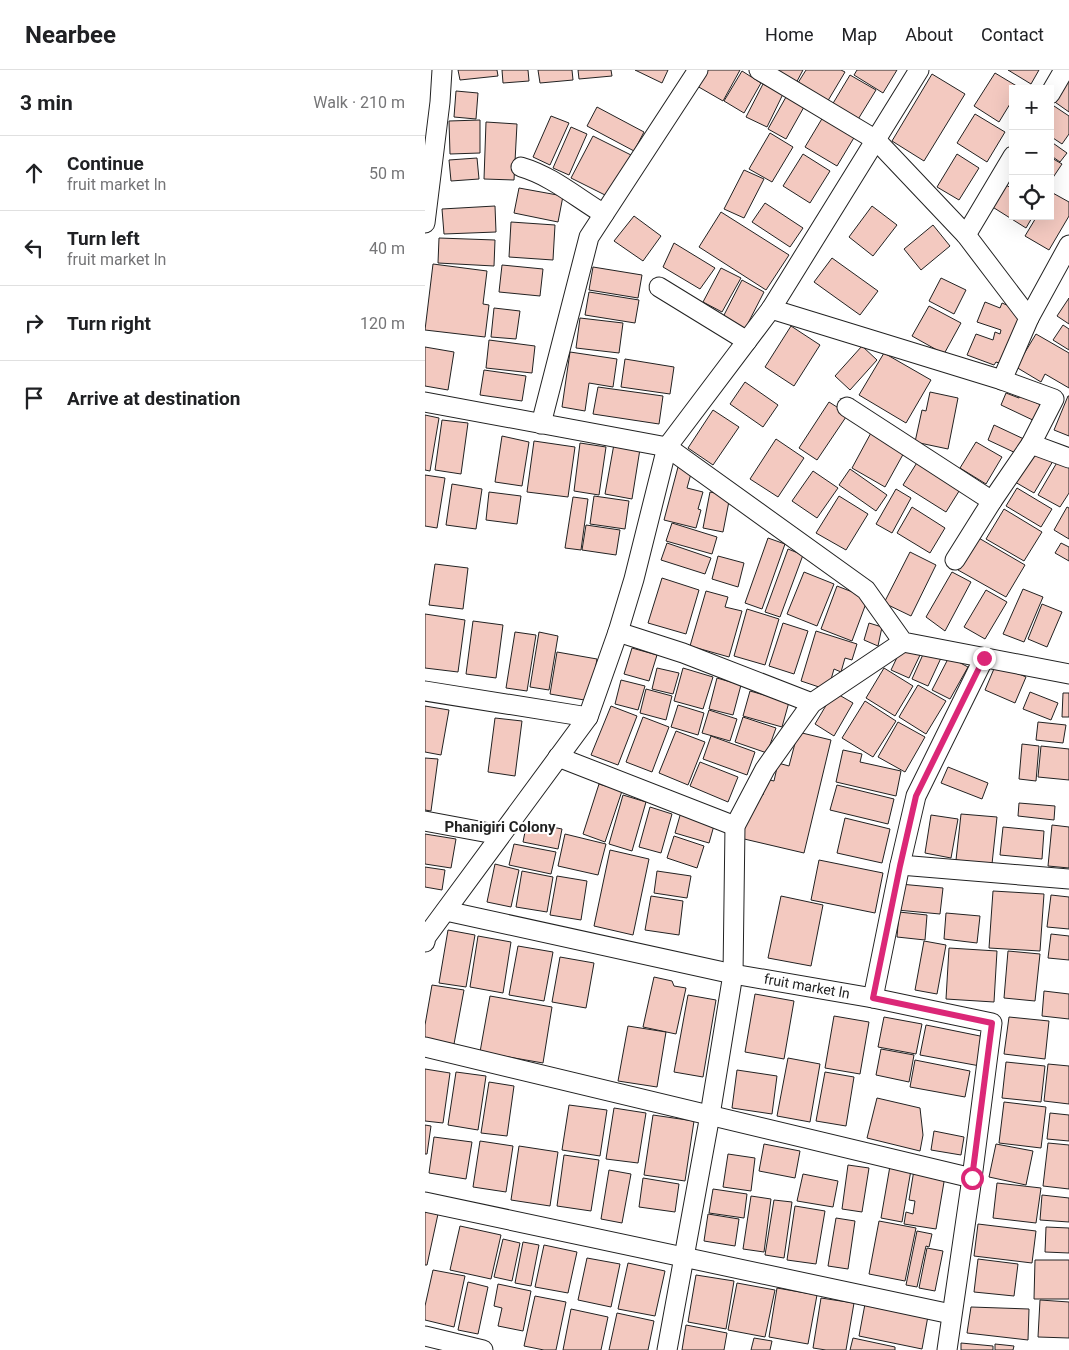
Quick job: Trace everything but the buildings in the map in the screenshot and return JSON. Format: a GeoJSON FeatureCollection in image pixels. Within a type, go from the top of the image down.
{"type":"FeatureCollection","features":[{"type":"Feature","properties":{"kind":"street"},"geometry":{"type":"LineString","coordinates":[[425,223],[433,101],[442,70]]}},
{"type":"Feature","properties":{"kind":"street"},"geometry":{"type":"LineString","coordinates":[[541,424],[589,237],[698,70]]}},
{"type":"Feature","properties":{"kind":"street"},"geometry":{"type":"LineString","coordinates":[[759,70],[876,140],[966,235],[1029,318]]}},
{"type":"Feature","properties":{"kind":"street"},"geometry":{"type":"LineString","coordinates":[[425,938],[588,717],[618,632],[667,447],[771,308],[919,70]]}},
{"type":"Feature","properties":{"kind":"street"},"geometry":{"type":"LineString","coordinates":[[1054,87],[1064,70]]}},
{"type":"Feature","properties":{"kind":"street"},"geometry":{"type":"LineString","coordinates":[[966,235],[1009,163]]}},
{"type":"Feature","properties":{"kind":"street"},"geometry":{"type":"LineString","coordinates":[[521,167],[553,180],[604,214]]}},
{"type":"Feature","properties":{"kind":"street"},"geometry":{"type":"LineString","coordinates":[[1002,380],[1029,318],[1069,245]]}},
{"type":"Feature","properties":{"kind":"street"},"geometry":{"type":"LineString","coordinates":[[659,287],[747,341]]}},
{"type":"Feature","properties":{"kind":"street"},"geometry":{"type":"LineString","coordinates":[[771,308],[1002,380],[1054,399],[1031,444],[955,560]]}},
{"type":"Feature","properties":{"kind":"street"},"geometry":{"type":"LineString","coordinates":[[425,402],[667,447],[867,590],[903,642],[1069,674]]}},
{"type":"Feature","properties":{"kind":"street"},"geometry":{"type":"LineString","coordinates":[[847,408],[992,501]]}},
{"type":"Feature","properties":{"kind":"street"},"geometry":{"type":"LineString","coordinates":[[1031,444],[1069,458]]}},
{"type":"Feature","properties":{"kind":"street"},"geometry":{"type":"LineString","coordinates":[[618,632],[683,653],[812,703]]}},
{"type":"Feature","properties":{"kind":"street"},"geometry":{"type":"LineString","coordinates":[[667,1350],[710,1115],[733,974],[735,826],[765,769],[812,703],[903,642]]}},
{"type":"Feature","properties":{"kind":"street"},"geometry":{"type":"LineString","coordinates":[[873,998],[916,796],[984,658]]}},
{"type":"Feature","properties":{"kind":"street"},"geometry":{"type":"LineString","coordinates":[[425,691],[588,717]]}},
{"type":"Feature","properties":{"kind":"street"},"geometry":{"type":"LineString","coordinates":[[558,757],[735,826]]}},
{"type":"Feature","properties":{"kind":"street"},"geometry":{"type":"LineString","coordinates":[[425,821],[500,835]]}},
{"type":"Feature","properties":{"kind":"street"},"geometry":{"type":"LineString","coordinates":[[900,866],[1069,879]]}},
{"type":"Feature","properties":{"kind":"street","name":"fruit market ln"},"geometry":{"type":"LineString","coordinates":[[446,911],[733,974],[873,998],[992,1023],[947,1350]]}},
{"type":"Feature","properties":{"kind":"street"},"geometry":{"type":"LineString","coordinates":[[425,1047],[972,1178]]}},
{"type":"Feature","properties":{"kind":"street"},"geometry":{"type":"LineString","coordinates":[[425,1202],[951,1314]]}},
{"type":"Feature","properties":{"kind":"street"},"geometry":{"type":"LineString","coordinates":[[425,1336],[483,1350]]}},
{"type":"Feature","properties":{"kind":"district","name":"Phanigiri Colony"},"geometry":{"type":"Point","coordinates":[500,827]}},
{"type":"Feature","properties":{"kind":"route"},"geometry":{"type":"LineString","coordinates":[[972,1178],[992,1023],[873,998],[916,796],[984,658]]}}]}
